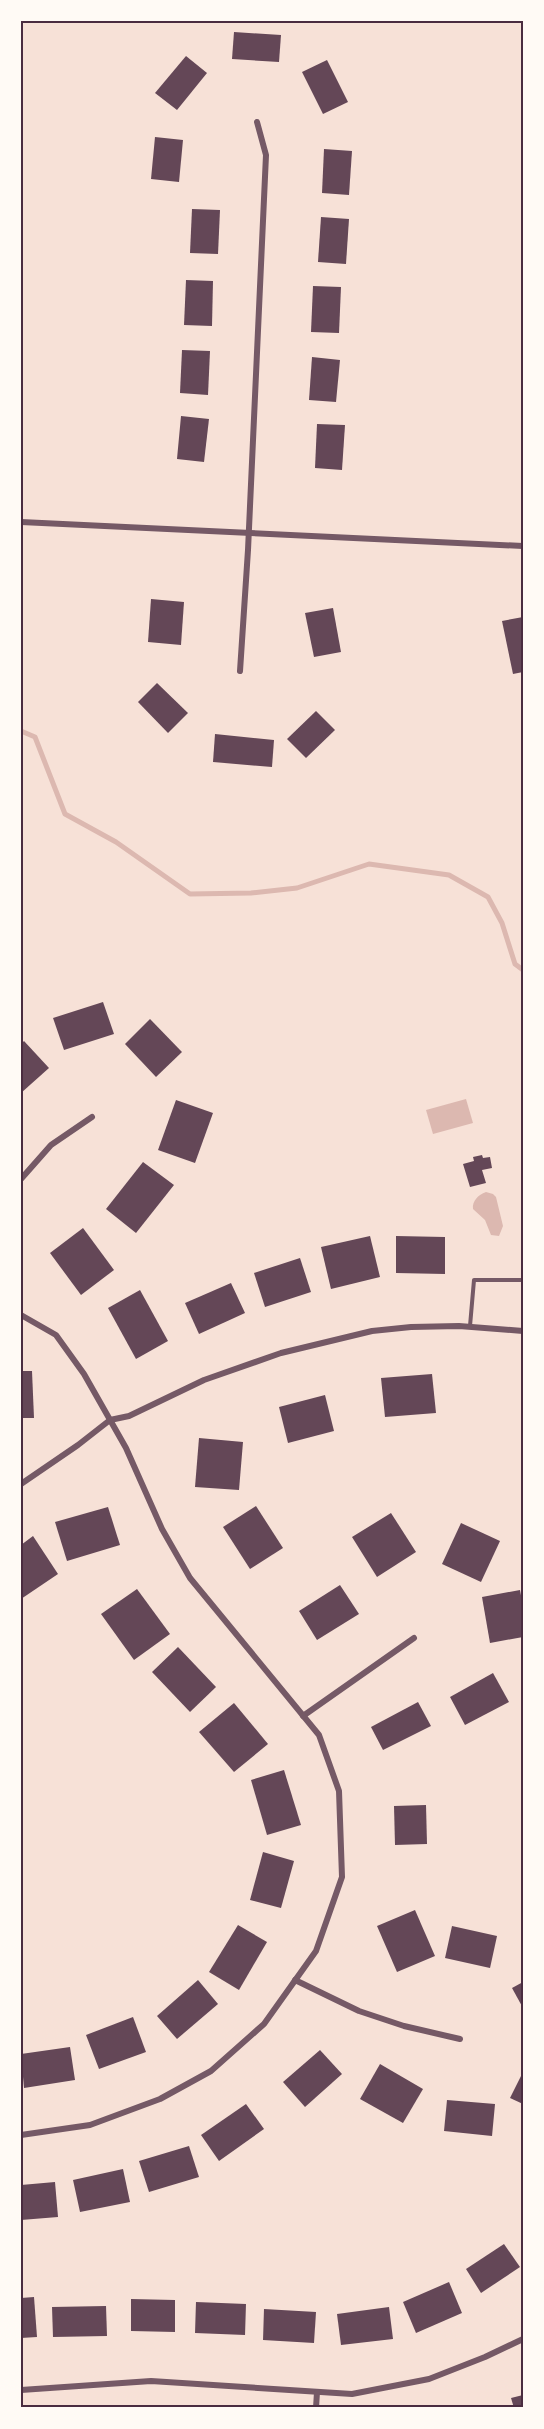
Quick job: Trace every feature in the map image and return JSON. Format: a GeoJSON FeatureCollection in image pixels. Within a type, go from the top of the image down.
{"type":"FeatureCollection","features":[{"type":"Feature","properties":{"kind":"street"},"geometry":{"type":"LineString","coordinates":[[240,671],[266,155],[257,122]]}},
{"type":"Feature","properties":{"kind":"street"},"geometry":{"type":"LineString","coordinates":[[21,522],[523,546]]}},
{"type":"Feature","properties":{"kind":"street"},"geometry":{"type":"LineString","coordinates":[[21,1179],[51,1145],[92,1117]]}},
{"type":"Feature","properties":{"kind":"street"},"geometry":{"type":"LineString","coordinates":[[21,1316],[56,1335],[84,1374],[130,1456],[162,1529],[190,1578],[319,1735],[339,1791],[342,1877],[316,1951],[264,2024],[211,2071],[160,2099],[90,2125],[21,2136]]}},
{"type":"Feature","properties":{"kind":"street"},"geometry":{"type":"LineString","coordinates":[[21,1484],[78,1445],[110,1419],[129,1416],[204,1380],[281,1353],[372,1331],[411,1327],[470,1327],[523,1331]]}},
{"type":"Feature","properties":{"kind":"street"},"geometry":{"type":"LineString","coordinates":[[303,1716],[414,1638]]}},
{"type":"Feature","properties":{"kind":"street"},"geometry":{"type":"LineString","coordinates":[[295,1980],[359,2011],[404,2026],[460,2039]]}},
{"type":"Feature","properties":{"kind":"street"},"geometry":{"type":"LineString","coordinates":[[21,2390],[151,2381],[352,2394],[429,2379],[485,2357],[523,2338]]}},
{"type":"Feature","properties":{"kind":"street"},"geometry":{"type":"LineString","coordinates":[[316,2408],[317,2392]]}},
{"type":"Feature","properties":{"kind":"lane"},"geometry":{"type":"LineString","coordinates":[[470,1327],[474,1280],[523,1280]]}},
{"type":"Feature","properties":{"kind":"shaded area"},"geometry":{"type":"Polygon","coordinates":[[[466,1099],[473,1123],[433,1134],[426,1110],[466,1099]]]}},
{"type":"Feature","properties":{"kind":"shaded area"},"geometry":{"type":"Polygon","coordinates":[[[486,1192],[496,1197],[503,1226],[499,1236],[491,1235],[485,1220],[473,1209],[476,1199],[486,1192]]]}},
{"type":"Feature","properties":{"kind":"building"},"geometry":{"type":"Polygon","coordinates":[[[234,32],[281,35],[279,62],[232,59],[234,32]]]}},
{"type":"Feature","properties":{"kind":"building"},"geometry":{"type":"Polygon","coordinates":[[[186,56],[207,73],[177,110],[155,93],[186,56]]]}},
{"type":"Feature","properties":{"kind":"building"},"geometry":{"type":"Polygon","coordinates":[[[327,60],[348,102],[323,114],[302,72],[327,60]]]}},
{"type":"Feature","properties":{"kind":"building"},"geometry":{"type":"Polygon","coordinates":[[[155,137],[183,140],[179,182],[151,179],[155,137]]]}},
{"type":"Feature","properties":{"kind":"building"},"geometry":{"type":"Polygon","coordinates":[[[324,149],[352,151],[349,195],[322,193],[324,149]]]}},
{"type":"Feature","properties":{"kind":"building"},"geometry":{"type":"Polygon","coordinates":[[[192,209],[220,210],[218,254],[190,253],[192,209]]]}},
{"type":"Feature","properties":{"kind":"building"},"geometry":{"type":"Polygon","coordinates":[[[321,217],[349,219],[346,264],[318,262],[321,217]]]}},
{"type":"Feature","properties":{"kind":"building"},"geometry":{"type":"Polygon","coordinates":[[[186,280],[213,281],[212,326],[184,325],[186,280]]]}},
{"type":"Feature","properties":{"kind":"building"},"geometry":{"type":"Polygon","coordinates":[[[313,286],[341,287],[339,333],[311,332],[313,286]]]}},
{"type":"Feature","properties":{"kind":"building"},"geometry":{"type":"Polygon","coordinates":[[[182,350],[210,351],[208,395],[180,393],[182,350]]]}},
{"type":"Feature","properties":{"kind":"building"},"geometry":{"type":"Polygon","coordinates":[[[312,357],[340,360],[336,402],[309,400],[312,357]]]}},
{"type":"Feature","properties":{"kind":"building"},"geometry":{"type":"Polygon","coordinates":[[[181,416],[209,419],[204,462],[177,459],[181,416]]]}},
{"type":"Feature","properties":{"kind":"building"},"geometry":{"type":"Polygon","coordinates":[[[317,424],[345,425],[342,470],[315,468],[317,424]]]}},
{"type":"Feature","properties":{"kind":"building"},"geometry":{"type":"Polygon","coordinates":[[[151,599],[184,602],[181,645],[148,642],[151,599]]]}},
{"type":"Feature","properties":{"kind":"building"},"geometry":{"type":"Polygon","coordinates":[[[333,608],[341,652],[314,657],[305,613],[333,608]]]}},
{"type":"Feature","properties":{"kind":"building"},"geometry":{"type":"Polygon","coordinates":[[[523,617],[523,672],[513,674],[502,621],[523,617]]]}},
{"type":"Feature","properties":{"kind":"building"},"geometry":{"type":"Polygon","coordinates":[[[157,683],[188,713],[168,733],[138,702],[157,683]]]}},
{"type":"Feature","properties":{"kind":"building"},"geometry":{"type":"Polygon","coordinates":[[[316,711],[335,730],[306,758],[287,739],[316,711]]]}},
{"type":"Feature","properties":{"kind":"building"},"geometry":{"type":"Polygon","coordinates":[[[215,734],[274,740],[272,767],[213,762],[215,734]]]}},
{"type":"Feature","properties":{"kind":"building"},"geometry":{"type":"Polygon","coordinates":[[[103,1002],[114,1034],[64,1050],[53,1018],[103,1002]]]}},
{"type":"Feature","properties":{"kind":"building"},"geometry":{"type":"Polygon","coordinates":[[[150,1019],[182,1052],[156,1077],[125,1044],[150,1019]]]}},
{"type":"Feature","properties":{"kind":"building"},"geometry":{"type":"Polygon","coordinates":[[[24,1041],[49,1068],[21,1093],[21,1044],[24,1041]]]}},
{"type":"Feature","properties":{"kind":"building"},"geometry":{"type":"Polygon","coordinates":[[[176,1100],[213,1113],[195,1163],[158,1150],[176,1100]]]}},
{"type":"Feature","properties":{"kind":"building"},"geometry":{"type":"Polygon","coordinates":[[[482,1155],[483,1158],[490,1157],[492,1168],[482,1170],[486,1183],[470,1187],[463,1164],[474,1161],[473,1157],[482,1155]]]}},
{"type":"Feature","properties":{"kind":"building"},"geometry":{"type":"Polygon","coordinates":[[[143,1162],[174,1185],[136,1233],[106,1209],[143,1162]]]}},
{"type":"Feature","properties":{"kind":"building"},"geometry":{"type":"Polygon","coordinates":[[[83,1228],[114,1270],[81,1295],[50,1253],[83,1228]]]}},
{"type":"Feature","properties":{"kind":"building"},"geometry":{"type":"Polygon","coordinates":[[[370,1236],[380,1277],[331,1289],[321,1247],[370,1236]]]}},
{"type":"Feature","properties":{"kind":"building"},"geometry":{"type":"Polygon","coordinates":[[[396,1236],[445,1237],[445,1274],[396,1273],[396,1236]]]}},
{"type":"Feature","properties":{"kind":"building"},"geometry":{"type":"Polygon","coordinates":[[[300,1258],[311,1292],[265,1307],[254,1273],[300,1258]]]}},
{"type":"Feature","properties":{"kind":"building"},"geometry":{"type":"Polygon","coordinates":[[[231,1283],[245,1313],[199,1334],[185,1303],[231,1283]]]}},
{"type":"Feature","properties":{"kind":"building"},"geometry":{"type":"Polygon","coordinates":[[[140,1290],[168,1341],[136,1359],[108,1308],[140,1290]]]}},
{"type":"Feature","properties":{"kind":"building"},"geometry":{"type":"Polygon","coordinates":[[[21,1371],[32,1371],[34,1418],[21,1418],[21,1371]]]}},
{"type":"Feature","properties":{"kind":"building"},"geometry":{"type":"Polygon","coordinates":[[[432,1374],[436,1413],[385,1417],[381,1378],[432,1374]]]}},
{"type":"Feature","properties":{"kind":"building"},"geometry":{"type":"Polygon","coordinates":[[[325,1395],[334,1431],[288,1443],[279,1407],[325,1395]]]}},
{"type":"Feature","properties":{"kind":"building"},"geometry":{"type":"Polygon","coordinates":[[[199,1438],[243,1442],[239,1490],[195,1487],[199,1438]]]}},
{"type":"Feature","properties":{"kind":"building"},"geometry":{"type":"Polygon","coordinates":[[[256,1506],[283,1548],[250,1569],[223,1527],[256,1506]]]}},
{"type":"Feature","properties":{"kind":"building"},"geometry":{"type":"Polygon","coordinates":[[[108,1507],[120,1545],[67,1561],[55,1522],[108,1507]]]}},
{"type":"Feature","properties":{"kind":"building"},"geometry":{"type":"Polygon","coordinates":[[[391,1513],[416,1552],[377,1577],[352,1537],[391,1513]]]}},
{"type":"Feature","properties":{"kind":"building"},"geometry":{"type":"Polygon","coordinates":[[[461,1523],[500,1541],[481,1582],[442,1564],[461,1523]]]}},
{"type":"Feature","properties":{"kind":"building"},"geometry":{"type":"Polygon","coordinates":[[[33,1536],[58,1574],[21,1599],[21,1545],[33,1536]]]}},
{"type":"Feature","properties":{"kind":"building"},"geometry":{"type":"Polygon","coordinates":[[[340,1585],[359,1614],[317,1640],[299,1611],[340,1585]]]}},
{"type":"Feature","properties":{"kind":"building"},"geometry":{"type":"Polygon","coordinates":[[[137,1589],[170,1634],[134,1660],[101,1614],[137,1589]]]}},
{"type":"Feature","properties":{"kind":"building"},"geometry":{"type":"Polygon","coordinates":[[[520,1590],[523,1606],[523,1637],[490,1643],[482,1597],[520,1590]]]}},
{"type":"Feature","properties":{"kind":"building"},"geometry":{"type":"Polygon","coordinates":[[[178,1647],[216,1687],[190,1712],[152,1672],[178,1647]]]}},
{"type":"Feature","properties":{"kind":"building"},"geometry":{"type":"Polygon","coordinates":[[[493,1673],[509,1702],[465,1725],[450,1697],[493,1673]]]}},
{"type":"Feature","properties":{"kind":"building"},"geometry":{"type":"Polygon","coordinates":[[[418,1702],[431,1726],[383,1750],[371,1727],[418,1702]]]}},
{"type":"Feature","properties":{"kind":"building"},"geometry":{"type":"Polygon","coordinates":[[[234,1703],[268,1744],[234,1772],[199,1732],[234,1703]]]}},
{"type":"Feature","properties":{"kind":"building"},"geometry":{"type":"Polygon","coordinates":[[[284,1770],[301,1825],[267,1835],[251,1780],[284,1770]]]}},
{"type":"Feature","properties":{"kind":"building"},"geometry":{"type":"Polygon","coordinates":[[[426,1805],[427,1844],[395,1845],[394,1806],[426,1805]]]}},
{"type":"Feature","properties":{"kind":"building"},"geometry":{"type":"Polygon","coordinates":[[[263,1852],[294,1861],[281,1908],[250,1900],[263,1852]]]}},
{"type":"Feature","properties":{"kind":"building"},"geometry":{"type":"Polygon","coordinates":[[[415,1910],[435,1956],[397,1972],[377,1926],[415,1910]]]}},
{"type":"Feature","properties":{"kind":"building"},"geometry":{"type":"Polygon","coordinates":[[[238,1925],[267,1942],[239,1990],[209,1972],[238,1925]]]}},
{"type":"Feature","properties":{"kind":"building"},"geometry":{"type":"Polygon","coordinates":[[[452,1926],[497,1936],[490,1968],[445,1958],[452,1926]]]}},
{"type":"Feature","properties":{"kind":"building"},"geometry":{"type":"Polygon","coordinates":[[[198,1980],[218,2004],[177,2039],[157,2016],[198,1980]]]}},
{"type":"Feature","properties":{"kind":"building"},"geometry":{"type":"Polygon","coordinates":[[[523,1982],[523,2008],[512,1988],[523,1982]]]}},
{"type":"Feature","properties":{"kind":"building"},"geometry":{"type":"Polygon","coordinates":[[[133,2017],[146,2052],[99,2069],[86,2035],[133,2017]]]}},
{"type":"Feature","properties":{"kind":"building"},"geometry":{"type":"Polygon","coordinates":[[[70,2047],[75,2080],[24,2088],[21,2054],[70,2047]]]}},
{"type":"Feature","properties":{"kind":"building"},"geometry":{"type":"Polygon","coordinates":[[[320,2050],[342,2074],[305,2107],[283,2082],[320,2050]]]}},
{"type":"Feature","properties":{"kind":"building"},"geometry":{"type":"Polygon","coordinates":[[[380,2064],[423,2089],[403,2123],[360,2099],[380,2064]]]}},
{"type":"Feature","properties":{"kind":"building"},"geometry":{"type":"Polygon","coordinates":[[[523,2072],[523,2104],[510,2098],[523,2072]]]}},
{"type":"Feature","properties":{"kind":"building"},"geometry":{"type":"Polygon","coordinates":[[[447,2100],[495,2104],[492,2136],[444,2131],[447,2100]]]}},
{"type":"Feature","properties":{"kind":"building"},"geometry":{"type":"Polygon","coordinates":[[[246,2104],[264,2129],[219,2161],[201,2135],[246,2104]]]}},
{"type":"Feature","properties":{"kind":"building"},"geometry":{"type":"Polygon","coordinates":[[[189,2146],[199,2177],[149,2192],[139,2161],[189,2146]]]}},
{"type":"Feature","properties":{"kind":"building"},"geometry":{"type":"Polygon","coordinates":[[[123,2169],[130,2202],[80,2212],[73,2180],[123,2169]]]}},
{"type":"Feature","properties":{"kind":"building"},"geometry":{"type":"Polygon","coordinates":[[[55,2182],[58,2217],[21,2220],[21,2185],[55,2182]]]}},
{"type":"Feature","properties":{"kind":"building"},"geometry":{"type":"Polygon","coordinates":[[[504,2244],[520,2267],[481,2293],[466,2269],[504,2244]]]}},
{"type":"Feature","properties":{"kind":"building"},"geometry":{"type":"Polygon","coordinates":[[[449,2282],[462,2313],[416,2333],[403,2302],[449,2282]]]}},
{"type":"Feature","properties":{"kind":"building"},"geometry":{"type":"Polygon","coordinates":[[[34,2297],[37,2337],[21,2338],[21,2298],[34,2297]]]}},
{"type":"Feature","properties":{"kind":"building"},"geometry":{"type":"Polygon","coordinates":[[[131,2299],[175,2300],[175,2332],[131,2331],[131,2299]]]}},
{"type":"Feature","properties":{"kind":"building"},"geometry":{"type":"Polygon","coordinates":[[[196,2302],[246,2304],[245,2335],[195,2333],[196,2302]]]}},
{"type":"Feature","properties":{"kind":"building"},"geometry":{"type":"Polygon","coordinates":[[[106,2306],[107,2336],[53,2337],[52,2307],[106,2306]]]}},
{"type":"Feature","properties":{"kind":"building"},"geometry":{"type":"Polygon","coordinates":[[[389,2307],[393,2339],[341,2345],[337,2314],[389,2307]]]}},
{"type":"Feature","properties":{"kind":"building"},"geometry":{"type":"Polygon","coordinates":[[[264,2309],[316,2312],[314,2343],[263,2340],[264,2309]]]}},
{"type":"Feature","properties":{"kind":"building"},"geometry":{"type":"Polygon","coordinates":[[[523,2395],[523,2408],[514,2408],[511,2398],[523,2395]]]}},
{"type":"Feature","properties":{"kind":"waterway"},"geometry":{"type":"LineString","coordinates":[[21,731],[35,737],[65,814],[116,842],[190,894],[251,893],[297,888],[369,864],[449,875],[488,897],[502,923],[515,964],[523,970]]}}]}
